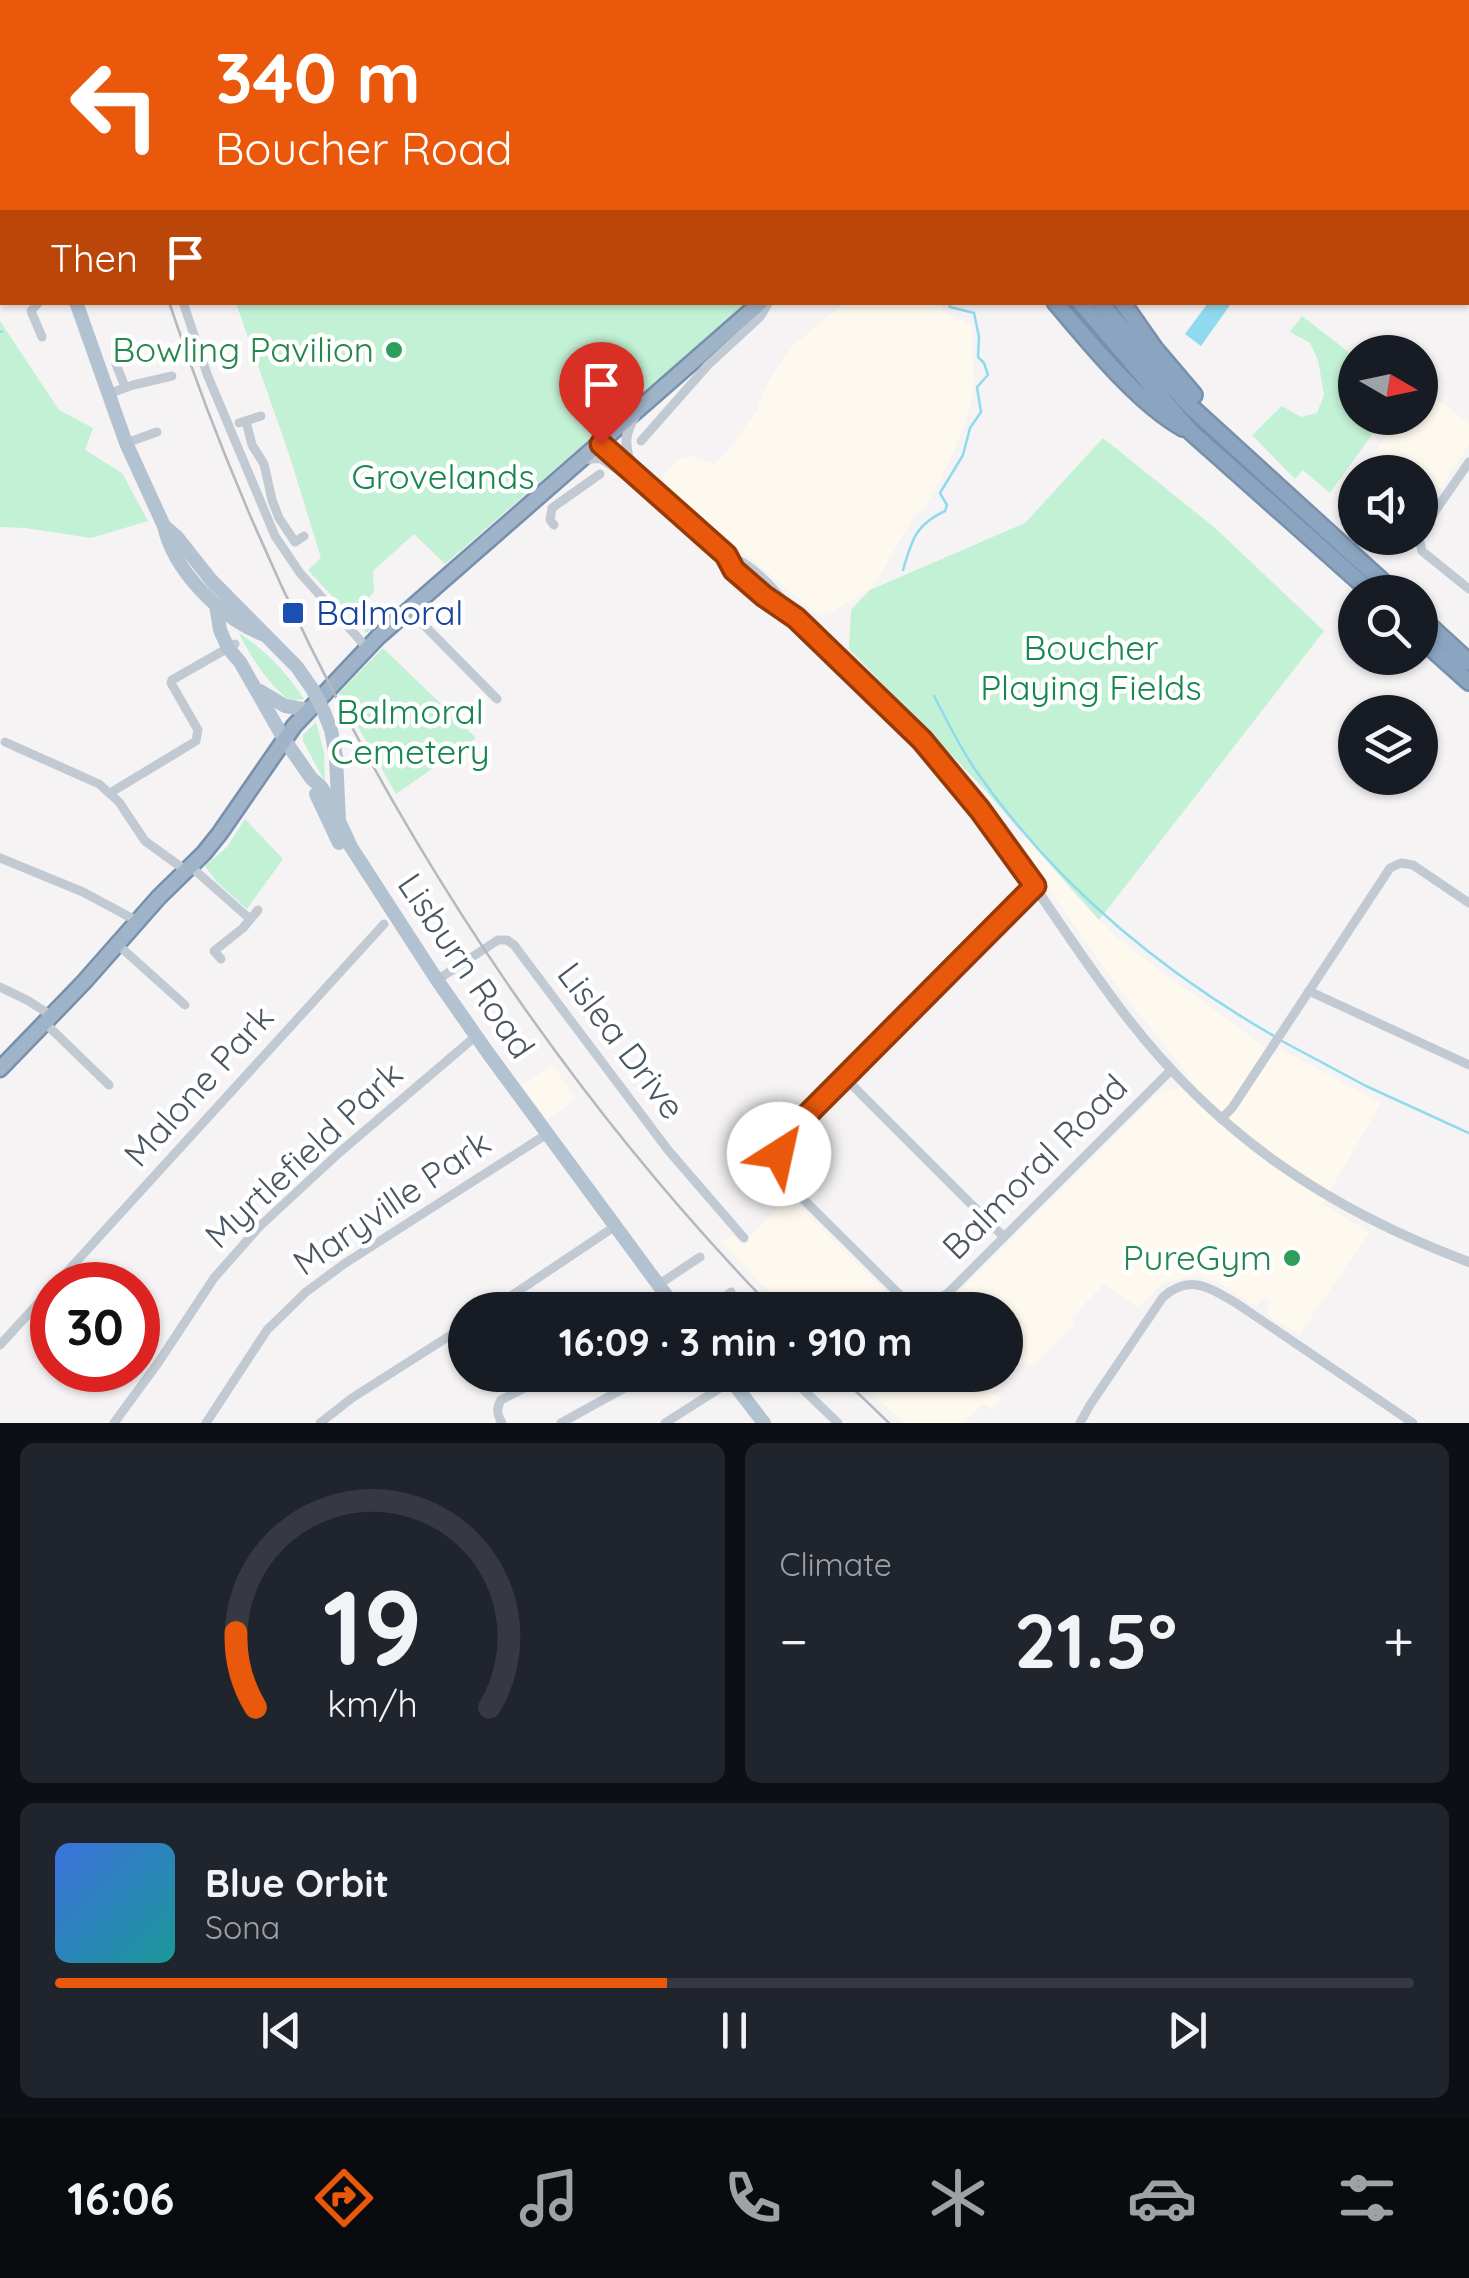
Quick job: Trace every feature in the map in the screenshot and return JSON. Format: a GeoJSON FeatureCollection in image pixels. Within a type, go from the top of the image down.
{"type":"FeatureCollection","features":[{"type":"Feature","properties":{"kind":"highway"},"geometry":{"type":"LineString","coordinates":[[0,1069],[220,833],[284,739],[316,711],[367,648],[638,410],[690,375],[757,305]]}},
{"type":"Feature","properties":{"kind":"highway"},"geometry":{"type":"LineString","coordinates":[[1058,305],[1098,352],[1164,417],[1191,432]]}},
{"type":"Feature","properties":{"kind":"highway"},"geometry":{"type":"LineString","coordinates":[[1083,305],[1191,432],[1352,575]]}},
{"type":"Feature","properties":{"kind":"highway"},"geometry":{"type":"LineString","coordinates":[[1102,305],[1192,408],[1376,575]]}},
{"type":"Feature","properties":{"kind":"highway"},"geometry":{"type":"LineString","coordinates":[[1124,305],[1223,434]]}},
{"type":"Feature","properties":{"kind":"highway"},"geometry":{"type":"LineString","coordinates":[[1438,634],[1469,662]]}},
{"type":"Feature","properties":{"kind":"highway"},"geometry":{"type":"LineString","coordinates":[[1438,654],[1469,682]]}},
{"type":"Feature","properties":{"kind":"main road","name":"Lisburn Road"},"geometry":{"type":"LineString","coordinates":[[77,305],[126,444],[168,542],[198,586],[221,609],[262,634]]}},
{"type":"Feature","properties":{"kind":"main road","name":"Lisburn Road"},"geometry":{"type":"LineString","coordinates":[[164,526],[296,667],[312,690],[316,711],[331,730],[336,757],[337,813],[342,831],[436,980],[662,1292]]}},
{"type":"Feature","properties":{"kind":"main road"},"geometry":{"type":"LineString","coordinates":[[211,580],[210,587],[226,604],[221,609],[240,662],[284,739],[337,813]]}},
{"type":"Feature","properties":{"kind":"main road"},"geometry":{"type":"LineString","coordinates":[[255,688],[286,706],[316,711]]}},
{"type":"Feature","properties":{"kind":"main road"},"geometry":{"type":"LineString","coordinates":[[270,759],[307,772]]}},
{"type":"Feature","properties":{"kind":"main road"},"geometry":{"type":"LineString","coordinates":[[307,772],[338,842],[354,866],[366,872]]}},
{"type":"Feature","properties":{"kind":"main road"},"geometry":{"type":"LineString","coordinates":[[740,1392],[764,1423]]}},
{"type":"Feature","properties":{"kind":"street"},"geometry":{"type":"LineString","coordinates":[[36,305],[32,310],[42,338]]}},
{"type":"Feature","properties":{"kind":"street"},"geometry":{"type":"LineString","coordinates":[[183,305],[207,374],[275,536],[286,556],[367,648]]}},
{"type":"Feature","properties":{"kind":"street"},"geometry":{"type":"LineString","coordinates":[[641,441],[690,375],[760,316],[767,305]]}},
{"type":"Feature","properties":{"kind":"street"},"geometry":{"type":"LineString","coordinates":[[116,364],[124,388]]}},
{"type":"Feature","properties":{"kind":"street"},"geometry":{"type":"LineString","coordinates":[[108,394],[172,376]]}},
{"type":"Feature","properties":{"kind":"street"},"geometry":{"type":"LineString","coordinates":[[638,410],[626,434],[626,448],[638,476]]}},
{"type":"Feature","properties":{"kind":"street"},"geometry":{"type":"LineString","coordinates":[[261,416],[242,422],[264,464],[272,500],[286,531],[295,542],[304,536]]}},
{"type":"Feature","properties":{"kind":"street"},"geometry":{"type":"LineString","coordinates":[[126,444],[157,432]]}},
{"type":"Feature","properties":{"kind":"street"},"geometry":{"type":"LineString","coordinates":[[604,441],[630,462]]}},
{"type":"Feature","properties":{"kind":"street"},"geometry":{"type":"LineString","coordinates":[[604,441],[726,555],[734,570],[796,618],[922,740],[980,810],[1130,1022],[1221,1119],[1310,1187],[1396,1233],[1469,1262]]}},
{"type":"Feature","properties":{"kind":"street"},"geometry":{"type":"LineString","coordinates":[[582,459],[601,458],[655,492]]}},
{"type":"Feature","properties":{"kind":"street"},"geometry":{"type":"LineString","coordinates":[[1438,507],[1469,462]]}},
{"type":"Feature","properties":{"kind":"street"},"geometry":{"type":"LineString","coordinates":[[248,471],[264,464]]}},
{"type":"Feature","properties":{"kind":"street"},"geometry":{"type":"LineString","coordinates":[[554,525],[549,514],[552,508],[600,474]]}},
{"type":"Feature","properties":{"kind":"street"},"geometry":{"type":"LineString","coordinates":[[554,482],[566,496]]}},
{"type":"Feature","properties":{"kind":"street"},"geometry":{"type":"LineString","coordinates":[[1428,555],[1469,588]]}},
{"type":"Feature","properties":{"kind":"street"},"geometry":{"type":"LineString","coordinates":[[408,610],[497,699]]}},
{"type":"Feature","properties":{"kind":"street"},"geometry":{"type":"LineString","coordinates":[[110,793],[196,741],[198,730],[171,683],[232,646]]}},
{"type":"Feature","properties":{"kind":"street"},"geometry":{"type":"LineString","coordinates":[[22,749],[27,737]]}},
{"type":"Feature","properties":{"kind":"street"},"geometry":{"type":"LineString","coordinates":[[4,742],[90,778],[127,812],[145,841],[254,915],[214,951],[221,959]]}},
{"type":"Feature","properties":{"kind":"street"},"geometry":{"type":"LineString","coordinates":[[0,858],[83,892],[137,921]]}},
{"type":"Feature","properties":{"kind":"street"},"geometry":{"type":"LineString","coordinates":[[1221,1119],[1274,1046],[1390,868],[1400,863],[1413,865],[1469,903]]}},
{"type":"Feature","properties":{"kind":"street","name":"Balmoral Road"},"geometry":{"type":"LineString","coordinates":[[1035,886],[786,1136],[778,1163],[786,1182],[902,1298],[922,1303],[941,1299],[1172,1070]]}},
{"type":"Feature","properties":{"kind":"street","name":"Malone Park"},"geometry":{"type":"LineString","coordinates":[[76,1262],[384,924]]}},
{"type":"Feature","properties":{"kind":"street","name":"Lislea Drive"},"geometry":{"type":"LineString","coordinates":[[436,980],[498,940],[514,945],[668,1150],[744,1238]]}},
{"type":"Feature","properties":{"kind":"street"},"geometry":{"type":"LineString","coordinates":[[117,944],[185,1005]]}},
{"type":"Feature","properties":{"kind":"street"},"geometry":{"type":"LineString","coordinates":[[0,988],[27,1000],[109,1085]]}},
{"type":"Feature","properties":{"kind":"street"},"geometry":{"type":"LineString","coordinates":[[1309,991],[1469,1064]]}},
{"type":"Feature","properties":{"kind":"street","name":"Myrtlefield Park"},"geometry":{"type":"LineString","coordinates":[[114,1423],[214,1278],[260,1226],[476,1036]]}},
{"type":"Feature","properties":{"kind":"street"},"geometry":{"type":"LineString","coordinates":[[844,1077],[1004,1237]]}},
{"type":"Feature","properties":{"kind":"street","name":"Maryville Park"},"geometry":{"type":"LineString","coordinates":[[206,1423],[267,1330],[306,1292],[546,1134]]}},
{"type":"Feature","properties":{"kind":"street"},"geometry":{"type":"LineString","coordinates":[[517,1292],[614,1227]]}},
{"type":"Feature","properties":{"kind":"street"},"geometry":{"type":"LineString","coordinates":[[658,1285],[700,1257]]}},
{"type":"Feature","properties":{"kind":"street"},"geometry":{"type":"LineString","coordinates":[[1080,1423],[1162,1297],[1174,1287],[1195,1283],[1236,1303],[1413,1423]]}},
{"type":"Feature","properties":{"kind":"street","name":"Malone Park"},"geometry":{"type":"LineString","coordinates":[[0,1345],[30,1312]]}},
{"type":"Feature","properties":{"kind":"street"},"geometry":{"type":"LineString","coordinates":[[320,1423],[448,1337]]}},
{"type":"Feature","properties":{"kind":"street"},"geometry":{"type":"LineString","coordinates":[[502,1423],[497,1406],[517,1392]]}},
{"type":"Feature","properties":{"kind":"street"},"geometry":{"type":"LineString","coordinates":[[560,1423],[617,1392]]}},
{"type":"Feature","properties":{"kind":"street"},"geometry":{"type":"LineString","coordinates":[[665,1423],[709,1392]]}},
{"type":"Feature","properties":{"kind":"street"},"geometry":{"type":"LineString","coordinates":[[806,1392],[838,1423]]}},
{"type":"Feature","properties":{"kind":"shaded area"},"geometry":{"type":"Polygon","coordinates":[[[842,305],[940,305],[943,311],[971,325],[971,405],[938,484],[872,588],[819,616],[664,485],[662,478],[679,458],[692,456],[713,464],[726,454],[795,344],[842,305]]]}},
{"type":"Feature","properties":{"kind":"shaded area"},"geometry":{"type":"Polygon","coordinates":[[[1438,400],[1469,423],[1469,445],[1438,492],[1438,455],[1373,455],[1387,435],[1438,435],[1438,400]]]}},
{"type":"Feature","properties":{"kind":"shaded area"},"geometry":{"type":"Polygon","coordinates":[[[1027,838],[1072,892],[1122,942],[1277,1056],[1280,1049],[1381,1103],[1322,1204],[1369,1232],[1300,1334],[1268,1315],[1271,1303],[1264,1298],[1256,1305],[1251,1304],[1200,1275],[1163,1283],[1138,1307],[1104,1284],[1072,1317],[1075,1324],[1033,1366],[1023,1363],[1023,1292],[959,1292],[1155,1096],[1175,1090],[1189,1076],[1120,990],[1017,844],[1027,838]]]}},
{"type":"Feature","properties":{"kind":"shaded area"},"geometry":{"type":"Polygon","coordinates":[[[552,1064],[576,1099],[547,1120],[522,1086],[552,1064]]]}},
{"type":"Feature","properties":{"kind":"shaded area"},"geometry":{"type":"Polygon","coordinates":[[[790,1196],[885,1292],[770,1292],[721,1242],[733,1235],[742,1244],[790,1196]]]}},
{"type":"Feature","properties":{"kind":"shaded area"},"geometry":{"type":"Polygon","coordinates":[[[871,1392],[994,1392],[1001,1399],[993,1410],[983,1404],[964,1423],[904,1423],[871,1392]]]}},
{"type":"Feature","properties":{"kind":"green space","name":"Grovelands"},"geometry":{"type":"Polygon","coordinates":[[[237,305],[745,305],[445,564],[414,534],[373,571],[374,592],[363,604],[374,628],[366,633],[308,570],[321,558],[237,305]]]}},
{"type":"Feature","properties":{"kind":"green space"},"geometry":{"type":"Polygon","coordinates":[[[1302,316],[1338,344],[1338,435],[1372,435],[1357,455],[1338,455],[1338,482],[1330,493],[1303,470],[1295,479],[1252,435],[1282,406],[1301,417],[1317,413],[1324,395],[1318,360],[1310,343],[1290,332],[1302,316]]]}},
{"type":"Feature","properties":{"kind":"green space"},"geometry":{"type":"Polygon","coordinates":[[[0,321],[59,410],[93,428],[85,450],[122,473],[148,521],[91,538],[0,527],[0,321]]]}},
{"type":"Feature","properties":{"kind":"green space","name":"Boucher Playing Fields"},"geometry":{"type":"Polygon","coordinates":[[[1103,438],[1215,528],[1324,631],[1099,920],[985,790],[849,649],[851,610],[870,590],[1025,523],[1103,438]]]}},
{"type":"Feature","properties":{"kind":"green space"},"geometry":{"type":"Polygon","coordinates":[[[239,633],[275,663],[304,699],[290,701],[275,687],[254,661],[239,633]]]}},
{"type":"Feature","properties":{"kind":"green space","name":"Balmoral Cemetery"},"geometry":{"type":"Polygon","coordinates":[[[383,648],[476,738],[396,794],[339,693],[383,648]]]}},
{"type":"Feature","properties":{"kind":"green space"},"geometry":{"type":"Polygon","coordinates":[[[316,722],[324,752],[325,782],[303,741],[303,735],[316,722]]]}},
{"type":"Feature","properties":{"kind":"green space"},"geometry":{"type":"Polygon","coordinates":[[[245,819],[283,859],[247,909],[205,866],[227,847],[245,819]]]}},
{"type":"Feature","properties":{"kind":"water"},"geometry":{"type":"Polygon","coordinates":[[[1207,305],[1230,305],[1201,346],[1185,334],[1207,305]]]}},
{"type":"Feature","properties":{"kind":"waterway"},"geometry":{"type":"LineString","coordinates":[[903,570],[916,534],[945,511],[947,505],[940,493],[963,455],[970,428],[981,412],[977,387],[988,375],[978,357],[974,313],[949,305]]}},
{"type":"Feature","properties":{"kind":"waterway"},"geometry":{"type":"LineString","coordinates":[[934,696],[979,775],[1009,815],[1076,888],[1112,922],[1190,983],[1274,1036]]}},
{"type":"Feature","properties":{"kind":"waterway"},"geometry":{"type":"LineString","coordinates":[[1280,1040],[1366,1086],[1469,1133]]}},
{"type":"Feature","properties":{"kind":"railway"},"geometry":{"type":"LineString","coordinates":[[170,305],[219,441],[277,577],[343,710],[416,840],[495,966],[582,1086],[675,1201],[758,1292]]}},
{"type":"Feature","properties":{"kind":"railway"},"geometry":{"type":"LineString","coordinates":[[857,1392],[889,1423]]}},
{"type":"Feature","properties":{"kind":"place","name":"Bowling Pavilion"},"geometry":{"type":"Point","coordinates":[394,350]}},
{"type":"Feature","properties":{"kind":"place","name":"Balmoral"},"geometry":{"type":"Point","coordinates":[293,613]}},
{"type":"Feature","properties":{"kind":"place","name":"PureGym"},"geometry":{"type":"Point","coordinates":[1292,1258]}},
{"type":"Feature","properties":{"kind":"route"},"geometry":{"type":"LineString","coordinates":[[601,444],[726,555],[734,570],[796,618],[922,740],[955,777],[1035,886],[786,1136],[779,1154]]}}]}
